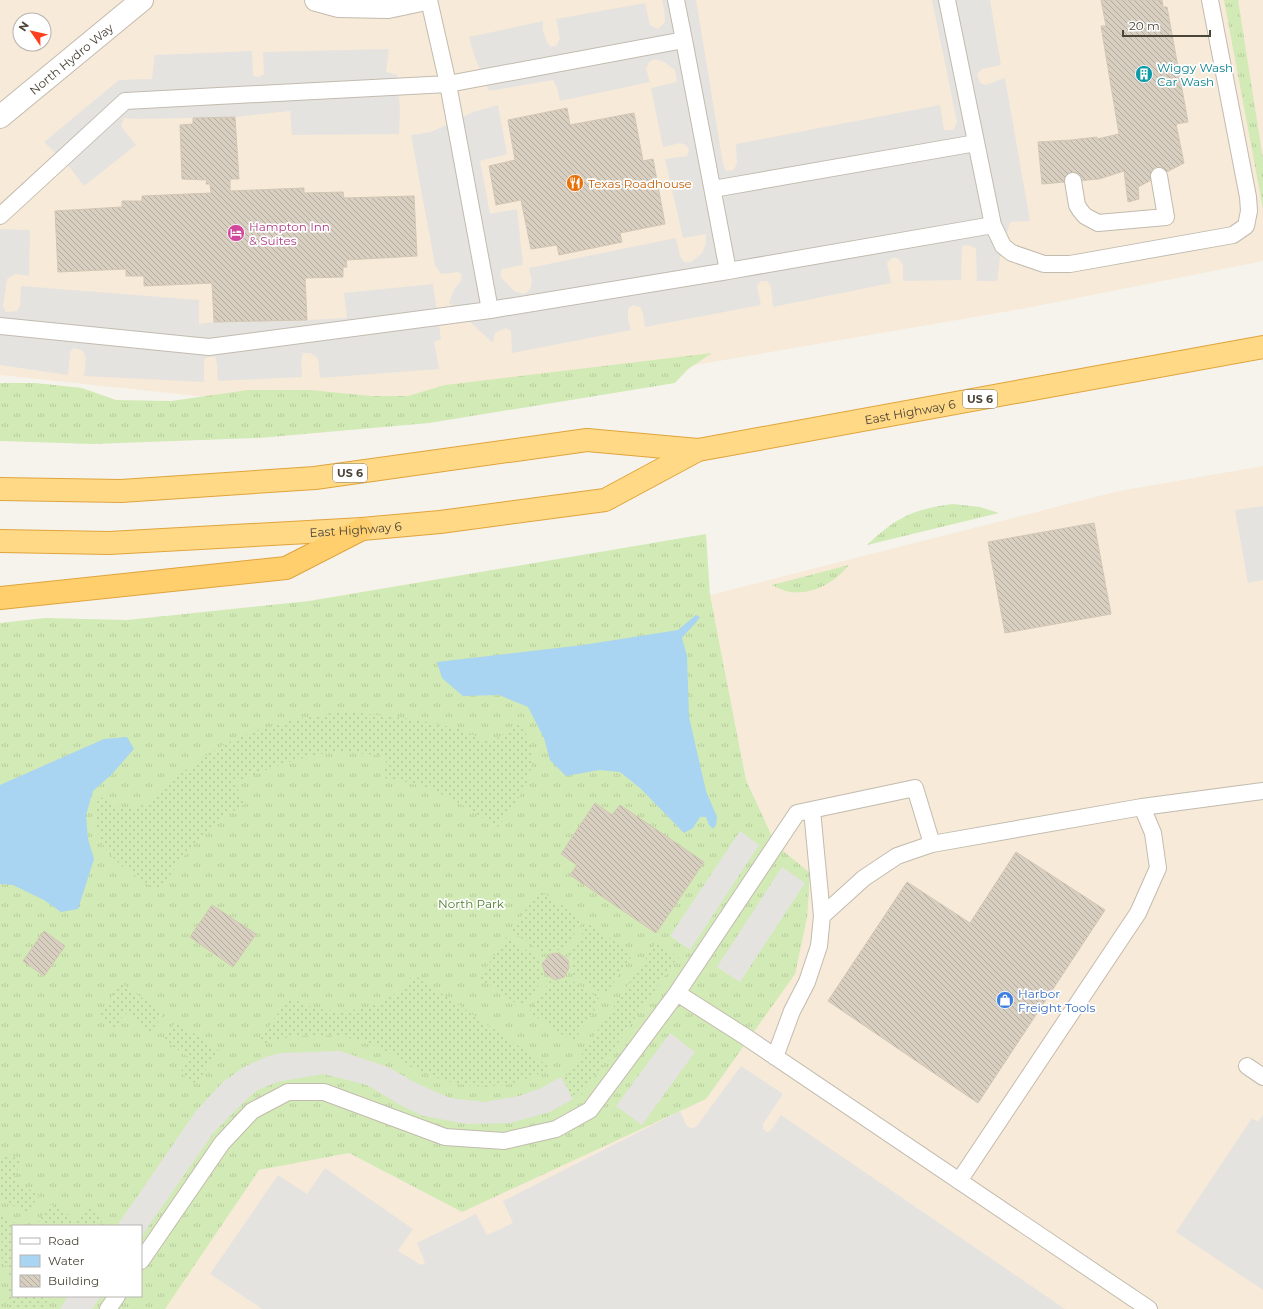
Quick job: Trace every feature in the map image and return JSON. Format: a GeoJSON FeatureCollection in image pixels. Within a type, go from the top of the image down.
{"type":"FeatureCollection","features":[{"type":"Feature","properties":{"kind":"highway","name":"East Highway 6"},"geometry":{"type":"LineString","coordinates":[[0,489],[121,491],[315,478],[587,440],[698,450],[1263,348]]}},
{"type":"Feature","properties":{"kind":"highway","name":"East Highway 6"},"geometry":{"type":"LineString","coordinates":[[0,541],[109,543],[362,529],[440,522],[605,500],[698,450]]}},
{"type":"Feature","properties":{"kind":"highway","name":"US 6"},"geometry":{"type":"LineString","coordinates":[[0,598],[286,568],[362,529]]}},
{"type":"Feature","properties":{"kind":"street","name":"North Hydro Way"},"geometry":{"type":"LineString","coordinates":[[0,117],[142,0]]}},
{"type":"Feature","properties":{"kind":"street"},"geometry":{"type":"LineString","coordinates":[[316,0],[338,6],[388,7],[421,0]]}},
{"type":"Feature","properties":{"kind":"lane"},"geometry":{"type":"LineString","coordinates":[[429,0],[448,84],[490,310]]}},
{"type":"Feature","properties":{"kind":"lane"},"geometry":{"type":"LineString","coordinates":[[676,0],[728,271]]}},
{"type":"Feature","properties":{"kind":"lane"},"geometry":{"type":"LineString","coordinates":[[947,0],[993,226],[1003,246],[1012,253],[1044,264],[1070,264],[1233,235],[1246,226],[1249,211],[1248,197],[1210,0]]}},
{"type":"Feature","properties":{"kind":"lane"},"geometry":{"type":"LineString","coordinates":[[0,216],[126,101],[448,84],[684,40]]}},
{"type":"Feature","properties":{"kind":"lane"},"geometry":{"type":"LineString","coordinates":[[712,189],[976,142]]}},
{"type":"Feature","properties":{"kind":"lane"},"geometry":{"type":"LineString","coordinates":[[1073,181],[1077,205],[1085,216],[1098,223],[1166,218],[1159,176]]}},
{"type":"Feature","properties":{"kind":"lane"},"geometry":{"type":"LineString","coordinates":[[0,326],[209,347],[490,310],[993,226]]}},
{"type":"Feature","properties":{"kind":"lane"},"geometry":{"type":"LineString","coordinates":[[142,1260],[222,1143],[252,1111],[288,1092],[324,1092],[445,1137],[504,1142],[556,1128],[590,1110],[677,993],[797,813],[915,788],[932,844]]}},
{"type":"Feature","properties":{"kind":"lane"},"geometry":{"type":"LineString","coordinates":[[822,916],[864,878],[896,856],[932,844],[1142,807],[1263,791]]}},
{"type":"Feature","properties":{"kind":"lane"},"geometry":{"type":"LineString","coordinates":[[959,1181],[1138,913],[1158,868],[1152,833],[1142,807]]}},
{"type":"Feature","properties":{"kind":"lane"},"geometry":{"type":"LineString","coordinates":[[775,1057],[792,1012],[807,982],[819,946],[822,916],[812,810]]}},
{"type":"Feature","properties":{"kind":"lane"},"geometry":{"type":"LineString","coordinates":[[677,993],[775,1057],[1149,1309]]}},
{"type":"Feature","properties":{"kind":"lane"},"geometry":{"type":"LineString","coordinates":[[1247,1066],[1263,1077]]}},
{"type":"Feature","properties":{"kind":"lane"},"geometry":{"type":"LineString","coordinates":[[108,1309],[116,1297]]}},
{"type":"Feature","properties":{"kind":"shaded area"},"geometry":{"type":"Polygon","coordinates":[[[0,0],[1263,0],[1263,261],[1032,307],[394,417],[0,375],[0,0]]]}},
{"type":"Feature","properties":{"kind":"shaded area"},"geometry":{"type":"Polygon","coordinates":[[[662,0],[696,0],[723,164],[726,171],[734,170],[737,163],[736,144],[940,105],[944,130],[953,130],[957,122],[932,0],[990,0],[1001,65],[982,69],[977,74],[980,83],[986,85],[1005,78],[1030,221],[1010,222],[1007,233],[1010,240],[1000,257],[997,281],[977,281],[976,248],[968,245],[962,246],[961,280],[903,281],[903,265],[898,258],[892,258],[887,263],[891,283],[773,307],[771,287],[767,281],[761,281],[757,286],[761,305],[645,327],[643,313],[640,307],[633,305],[628,309],[628,319],[631,330],[512,353],[511,331],[506,328],[495,333],[493,343],[449,303],[454,289],[461,281],[462,275],[458,272],[441,274],[435,265],[411,135],[431,132],[473,112],[498,105],[507,154],[480,161],[490,214],[517,209],[523,265],[502,269],[500,276],[514,291],[524,294],[530,290],[532,282],[529,268],[676,238],[680,256],[684,262],[691,262],[702,253],[706,244],[706,234],[683,238],[665,159],[687,156],[689,150],[686,145],[680,143],[663,147],[651,88],[677,82],[675,70],[664,62],[655,59],[649,62],[646,69],[650,82],[560,101],[557,88],[553,80],[489,91],[474,55],[469,37],[543,21],[543,31],[548,44],[551,47],[557,45],[560,38],[556,19],[645,3],[650,25],[658,29],[665,22],[662,0]]]}},
{"type":"Feature","properties":{"kind":"shaded area"},"geometry":{"type":"Polygon","coordinates":[[[389,49],[386,72],[397,75],[400,110],[399,134],[292,135],[290,111],[235,117],[124,118],[121,126],[136,145],[84,186],[71,169],[44,142],[119,80],[152,79],[155,55],[252,51],[253,76],[258,77],[264,74],[263,52],[389,49]]]}},
{"type":"Feature","properties":{"kind":"shaded area"},"geometry":{"type":"Polygon","coordinates":[[[0,229],[30,230],[29,276],[16,274],[7,279],[3,306],[6,312],[17,311],[20,306],[21,286],[199,300],[199,324],[214,322],[347,318],[344,293],[433,284],[441,339],[434,342],[439,369],[320,378],[318,358],[310,353],[303,353],[301,361],[302,377],[218,381],[215,356],[205,358],[204,382],[84,376],[86,359],[83,351],[74,348],[70,352],[68,375],[0,365],[0,229]]]}},
{"type":"Feature","properties":{"kind":"shaded area"},"geometry":{"type":"Polygon","coordinates":[[[1263,466],[1263,1309],[165,1309],[259,1170],[349,1153],[462,1212],[776,845],[746,780],[710,595],[1119,491],[1263,466]]]}},
{"type":"Feature","properties":{"kind":"shaded area"},"geometry":{"type":"Polygon","coordinates":[[[1263,506],[1263,580],[1248,583],[1235,510],[1263,506]]]}},
{"type":"Feature","properties":{"kind":"shaded area"},"geometry":{"type":"Polygon","coordinates":[[[740,831],[759,845],[690,950],[670,936],[740,831]]]}},
{"type":"Feature","properties":{"kind":"shaded area"},"geometry":{"type":"Polygon","coordinates":[[[782,867],[805,883],[740,982],[717,967],[782,867]]]}},
{"type":"Feature","properties":{"kind":"shaded area"},"geometry":{"type":"Polygon","coordinates":[[[670,1033],[695,1052],[642,1125],[616,1106],[670,1033]]]}},
{"type":"Feature","properties":{"kind":"shaded area"},"geometry":{"type":"Polygon","coordinates":[[[340,1051],[388,1067],[414,1082],[450,1098],[485,1102],[519,1096],[541,1088],[561,1077],[573,1099],[550,1112],[510,1123],[467,1124],[423,1116],[400,1105],[367,1085],[323,1074],[277,1082],[258,1090],[214,1132],[142,1236],[142,1225],[118,1225],[196,1111],[223,1082],[244,1067],[268,1056],[281,1053],[340,1051]]]}},
{"type":"Feature","properties":{"kind":"shaded area"},"geometry":{"type":"Polygon","coordinates":[[[741,1066],[783,1094],[763,1124],[763,1129],[767,1132],[771,1130],[781,1115],[1065,1309],[262,1309],[210,1274],[278,1175],[307,1194],[325,1168],[413,1229],[398,1251],[421,1265],[425,1263],[417,1243],[476,1214],[487,1235],[513,1223],[503,1201],[680,1111],[687,1126],[691,1128],[696,1127],[741,1066]]]}},
{"type":"Feature","properties":{"kind":"shaded area"},"geometry":{"type":"Polygon","coordinates":[[[1263,1115],[1263,1290],[1176,1232],[1252,1118],[1258,1122],[1263,1115]]]}},
{"type":"Feature","properties":{"kind":"shaded area"},"geometry":{"type":"Polygon","coordinates":[[[67,1297],[100,1297],[92,1309],[60,1309],[67,1297]]]}},
{"type":"Feature","properties":{"kind":"green space"},"geometry":{"type":"Polygon","coordinates":[[[1224,0],[1238,0],[1263,159],[1263,209],[1224,0]]]}},
{"type":"Feature","properties":{"kind":"green space"},"geometry":{"type":"Polygon","coordinates":[[[712,353],[688,369],[675,383],[429,423],[259,438],[93,444],[0,441],[0,383],[35,383],[82,388],[116,400],[171,401],[248,390],[310,390],[371,396],[408,396],[445,385],[712,353]]]}},
{"type":"Feature","properties":{"kind":"green space"},"geometry":{"type":"Polygon","coordinates":[[[953,504],[980,507],[999,513],[867,545],[896,521],[906,516],[926,509],[953,504]]]}},
{"type":"Feature","properties":{"kind":"green space","name":"North Park"},"geometry":{"type":"Polygon","coordinates":[[[706,534],[710,595],[746,780],[776,845],[810,873],[807,918],[795,974],[706,1099],[462,1212],[349,1153],[259,1170],[165,1309],[0,1309],[0,623],[45,618],[127,620],[309,601],[706,534]]]}},
{"type":"Feature","properties":{"kind":"green space"},"geometry":{"type":"Polygon","coordinates":[[[849,565],[831,582],[816,589],[790,592],[772,585],[849,565]]]}},
{"type":"Feature","properties":{"kind":"green space"},"geometry":{"type":"Polygon","coordinates":[[[335,713],[360,713],[418,720],[459,729],[487,741],[498,738],[517,722],[524,730],[531,749],[532,761],[526,785],[497,828],[444,795],[416,785],[383,778],[387,756],[354,753],[322,754],[288,762],[234,783],[246,803],[230,813],[207,831],[194,844],[169,876],[159,892],[121,865],[103,845],[98,832],[96,817],[98,799],[100,797],[123,808],[128,809],[140,806],[145,804],[201,759],[239,737],[270,726],[302,718],[335,713]]]}},
{"type":"Feature","properties":{"kind":"green space"},"geometry":{"type":"Polygon","coordinates":[[[539,890],[584,920],[562,951],[553,950],[545,954],[511,931],[539,890]]]}},
{"type":"Feature","properties":{"kind":"green space"},"geometry":{"type":"Polygon","coordinates":[[[589,924],[633,954],[605,995],[571,973],[572,964],[568,955],[589,924]]]}},
{"type":"Feature","properties":{"kind":"green space"},"geometry":{"type":"Polygon","coordinates":[[[507,937],[541,960],[540,965],[544,977],[523,1008],[479,978],[507,937]]]}},
{"type":"Feature","properties":{"kind":"green space"},"geometry":{"type":"Polygon","coordinates":[[[656,943],[678,957],[583,1093],[580,1096],[573,1097],[561,1077],[568,1075],[656,943]]]}},
{"type":"Feature","properties":{"kind":"green space"},"geometry":{"type":"Polygon","coordinates":[[[413,974],[548,1066],[536,1075],[511,1084],[499,1086],[473,1086],[436,1078],[381,1048],[353,1039],[327,1035],[314,1035],[275,1040],[263,1044],[259,1041],[289,997],[308,1006],[320,1009],[346,1011],[360,1009],[385,1000],[396,993],[413,974]]]}},
{"type":"Feature","properties":{"kind":"green space"},"geometry":{"type":"Polygon","coordinates":[[[567,977],[601,1000],[573,1042],[529,1012],[550,981],[555,982],[563,980],[567,977]]]}},
{"type":"Feature","properties":{"kind":"green space"},"geometry":{"type":"Polygon","coordinates":[[[121,983],[164,1013],[151,1032],[125,1013],[115,1028],[99,1016],[121,983]]]}},
{"type":"Feature","properties":{"kind":"green space"},"geometry":{"type":"Polygon","coordinates":[[[176,1021],[219,1051],[196,1084],[180,1073],[190,1058],[163,1040],[176,1021]]]}},
{"type":"Feature","properties":{"kind":"green space"},"geometry":{"type":"Polygon","coordinates":[[[6,1152],[22,1163],[13,1178],[39,1196],[26,1214],[0,1196],[0,1161],[6,1152]]]}},
{"type":"Feature","properties":{"kind":"green space"},"geometry":{"type":"Polygon","coordinates":[[[51,1204],[77,1221],[87,1207],[104,1218],[100,1225],[43,1225],[38,1222],[51,1204]]]}},
{"type":"Feature","properties":{"kind":"green space"},"geometry":{"type":"Polygon","coordinates":[[[0,1213],[18,1225],[12,1225],[12,1285],[7,1265],[4,1266],[0,1252],[0,1244],[2,1243],[0,1238],[0,1213]]]}},
{"type":"Feature","properties":{"kind":"green space"},"geometry":{"type":"Polygon","coordinates":[[[12,1285],[12,1297],[50,1297],[42,1309],[9,1308],[8,1286],[12,1285]]]}},
{"type":"Feature","properties":{"kind":"water"},"geometry":{"type":"Polygon","coordinates":[[[696,615],[700,617],[682,638],[687,656],[689,717],[706,791],[717,817],[716,825],[713,829],[709,825],[706,817],[700,817],[693,828],[684,833],[640,788],[620,772],[599,770],[566,776],[550,760],[544,738],[528,707],[499,695],[463,696],[442,678],[437,662],[583,645],[678,630],[696,615]]]}},
{"type":"Feature","properties":{"kind":"water"},"geometry":{"type":"Polygon","coordinates":[[[127,737],[134,749],[112,774],[93,791],[86,815],[88,839],[94,859],[78,909],[61,912],[44,900],[13,885],[0,884],[0,785],[104,739],[127,737]]]}},
{"type":"Feature","properties":{"kind":"building","name":"Wiggy Wash Car Wash"},"geometry":{"type":"Polygon","coordinates":[[[1101,0],[1162,0],[1163,7],[1167,7],[1188,122],[1176,124],[1184,163],[1138,187],[1139,199],[1128,202],[1124,171],[1099,179],[1042,184],[1038,142],[1097,137],[1097,139],[1119,134],[1101,26],[1106,26],[1101,0]]]}},
{"type":"Feature","properties":{"kind":"building","name":"Texas Roadhouse"},"geometry":{"type":"Polygon","coordinates":[[[567,108],[570,125],[634,113],[643,161],[653,159],[665,224],[620,233],[622,242],[559,255],[557,245],[531,249],[521,200],[496,205],[489,166],[515,160],[508,120],[567,108]]]}},
{"type":"Feature","properties":{"kind":"building","name":"Hampton Inn & Suites"},"geometry":{"type":"Polygon","coordinates":[[[235,117],[239,179],[230,179],[230,191],[304,188],[304,193],[343,192],[344,198],[414,196],[417,256],[346,260],[347,267],[343,267],[343,277],[305,278],[307,320],[214,322],[212,283],[144,286],[144,276],[126,276],[126,269],[58,272],[55,211],[122,207],[122,201],[142,201],[142,196],[211,193],[210,184],[206,184],[207,180],[182,179],[180,125],[193,124],[193,118],[235,117]]]}},
{"type":"Feature","properties":{"kind":"building"},"geometry":{"type":"Polygon","coordinates":[[[1094,523],[1111,614],[1005,633],[988,542],[1094,523]]]}},
{"type":"Feature","properties":{"kind":"building"},"geometry":{"type":"Polygon","coordinates":[[[595,803],[612,815],[620,805],[704,862],[656,933],[570,875],[577,865],[561,854],[595,803]]]}},
{"type":"Feature","properties":{"kind":"building"},"geometry":{"type":"Polygon","coordinates":[[[1016,852],[1105,910],[978,1103],[828,1001],[907,882],[970,923],[1016,852]]]}},
{"type":"Feature","properties":{"kind":"building"},"geometry":{"type":"Polygon","coordinates":[[[212,905],[256,934],[233,967],[190,937],[212,905]]]}},
{"type":"Feature","properties":{"kind":"building"},"geometry":{"type":"Polygon","coordinates":[[[44,931],[65,946],[44,976],[23,961],[44,931]]]}},
{"type":"Feature","properties":{"kind":"building"},"geometry":{"type":"Polygon","coordinates":[[[559,953],[568,960],[569,968],[564,977],[555,980],[545,973],[542,964],[550,954],[559,953]]]}},
{"type":"Feature","properties":{"kind":"place","name":"Wiggy Wash Car Wash"},"geometry":{"type":"Point","coordinates":[1144,74]}},
{"type":"Feature","properties":{"kind":"place","name":"Texas Roadhouse"},"geometry":{"type":"Point","coordinates":[575,183]}},
{"type":"Feature","properties":{"kind":"place","name":"Hampton Inn & Suites"},"geometry":{"type":"Point","coordinates":[236,233]}},
{"type":"Feature","properties":{"kind":"place","name":"Harbor Freight Tools"},"geometry":{"type":"Point","coordinates":[1005,1000]}}]}
